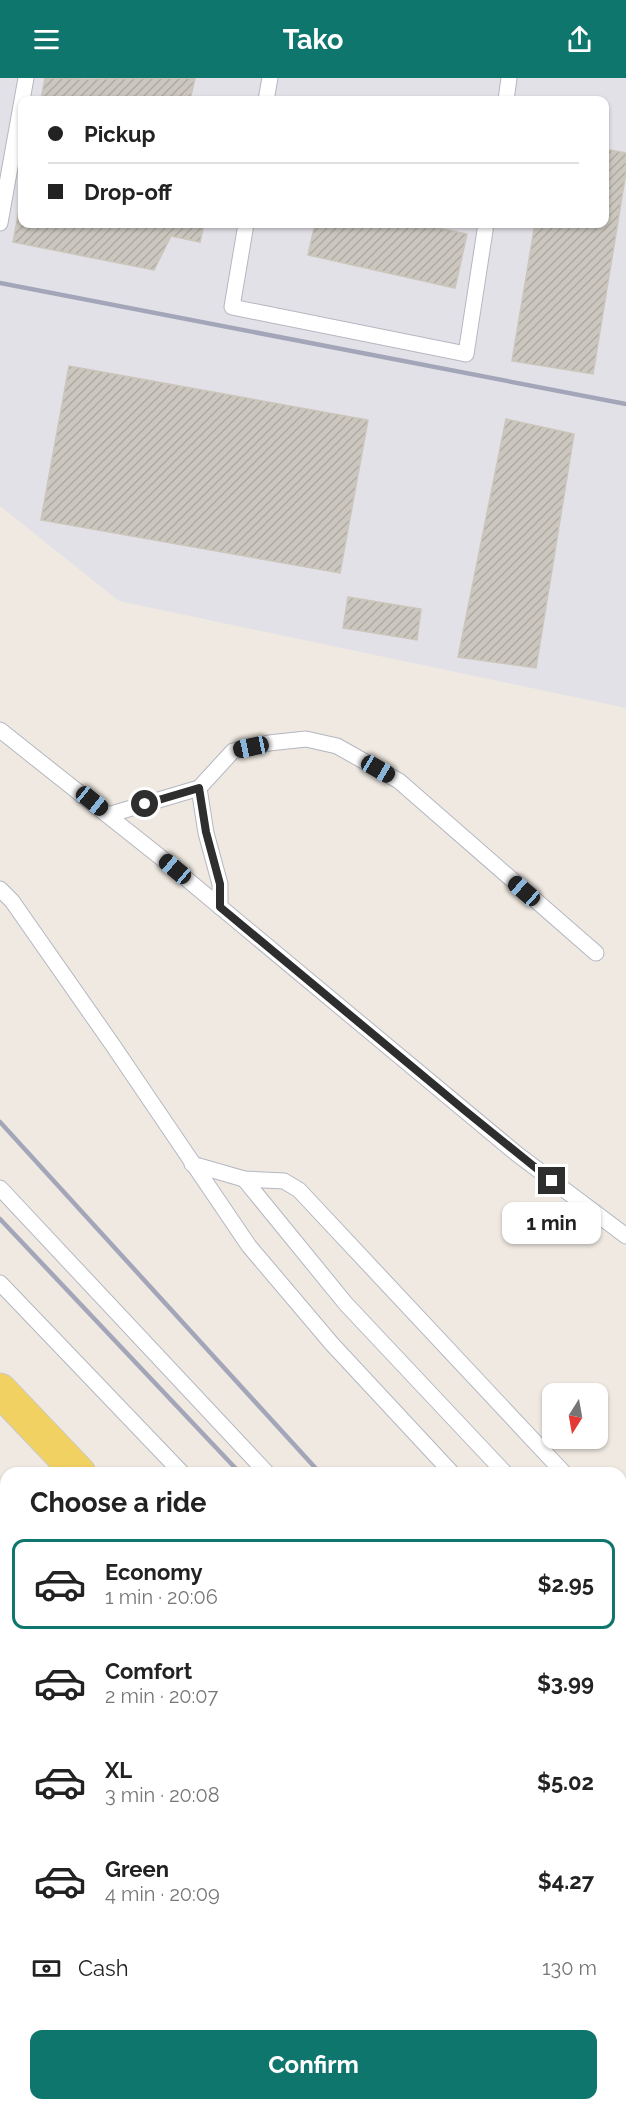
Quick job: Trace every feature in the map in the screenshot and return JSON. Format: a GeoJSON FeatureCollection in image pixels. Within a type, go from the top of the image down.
{"type":"FeatureCollection","features":[{"type":"Feature","properties":{"kind":"main road"},"geometry":{"type":"LineString","coordinates":[[0,1390],[73,1467]]}},
{"type":"Feature","properties":{"kind":"lane"},"geometry":{"type":"LineString","coordinates":[[23,96],[26,78]]}},
{"type":"Feature","properties":{"kind":"lane"},"geometry":{"type":"LineString","coordinates":[[267,96],[270,78]]}},
{"type":"Feature","properties":{"kind":"lane"},"geometry":{"type":"LineString","coordinates":[[507,96],[509,78]]}},
{"type":"Feature","properties":{"kind":"lane"},"geometry":{"type":"LineString","coordinates":[[0,223],[18,123]]}},
{"type":"Feature","properties":{"kind":"lane"},"geometry":{"type":"LineString","coordinates":[[245,228],[232,308],[466,354],[485,228]]}},
{"type":"Feature","properties":{"kind":"lane"},"geometry":{"type":"LineString","coordinates":[[0,730],[108,815],[517,1154],[626,1236]]}},
{"type":"Feature","properties":{"kind":"lane"},"geometry":{"type":"LineString","coordinates":[[108,815],[199,788],[233,751],[269,743],[306,739],[337,746],[399,781],[596,953]]}},
{"type":"Feature","properties":{"kind":"lane"},"geometry":{"type":"LineString","coordinates":[[199,788],[206,832],[220,884],[220,907]]}},
{"type":"Feature","properties":{"kind":"lane"},"geometry":{"type":"LineString","coordinates":[[0,889],[12,901],[112,1044],[249,1246],[332,1344],[446,1467]]}},
{"type":"Feature","properties":{"kind":"lane"},"geometry":{"type":"LineString","coordinates":[[192,1164],[244,1179],[284,1181],[299,1190],[558,1467]]}},
{"type":"Feature","properties":{"kind":"lane"},"geometry":{"type":"LineString","coordinates":[[244,1179],[346,1304],[499,1467]]}},
{"type":"Feature","properties":{"kind":"lane"},"geometry":{"type":"LineString","coordinates":[[0,1188],[261,1467]]}},
{"type":"Feature","properties":{"kind":"lane"},"geometry":{"type":"LineString","coordinates":[[0,1283],[176,1467]]}},
{"type":"Feature","properties":{"kind":"shaded area"},"geometry":{"type":"Polygon","coordinates":[[[0,78],[626,78],[626,708],[119,601],[0,506],[0,78]]]}},
{"type":"Feature","properties":{"kind":"building"},"geometry":{"type":"Polygon","coordinates":[[[45,78],[195,78],[191,96],[42,96],[45,78]]]}},
{"type":"Feature","properties":{"kind":"building"},"geometry":{"type":"Polygon","coordinates":[[[609,150],[626,153],[626,172],[593,374],[512,361],[534,228],[609,228],[609,150]]]}},
{"type":"Feature","properties":{"kind":"building"},"geometry":{"type":"Polygon","coordinates":[[[18,216],[18,228],[203,228],[200,242],[171,236],[154,270],[13,242],[18,216]]]}},
{"type":"Feature","properties":{"kind":"building"},"geometry":{"type":"Polygon","coordinates":[[[314,228],[438,228],[467,234],[455,288],[308,255],[314,228]]]}},
{"type":"Feature","properties":{"kind":"building"},"geometry":{"type":"Polygon","coordinates":[[[69,366],[368,420],[340,573],[41,520],[69,366]]]}},
{"type":"Feature","properties":{"kind":"building"},"geometry":{"type":"Polygon","coordinates":[[[506,419],[574,434],[536,668],[458,657],[506,419]]]}},
{"type":"Feature","properties":{"kind":"building"},"geometry":{"type":"Polygon","coordinates":[[[348,597],[421,609],[417,640],[343,628],[348,597]]]}},
{"type":"Feature","properties":{"kind":"railway"},"geometry":{"type":"LineString","coordinates":[[0,283],[626,404]]}},
{"type":"Feature","properties":{"kind":"railway"},"geometry":{"type":"LineString","coordinates":[[0,1122],[315,1467]]}},
{"type":"Feature","properties":{"kind":"railway"},"geometry":{"type":"LineString","coordinates":[[0,1219],[234,1467]]}},
{"type":"Feature","properties":{"kind":"route"},"geometry":{"type":"LineString","coordinates":[[145,804],[199,788],[206,832],[220,884],[220,907],[552,1181]]}}]}
